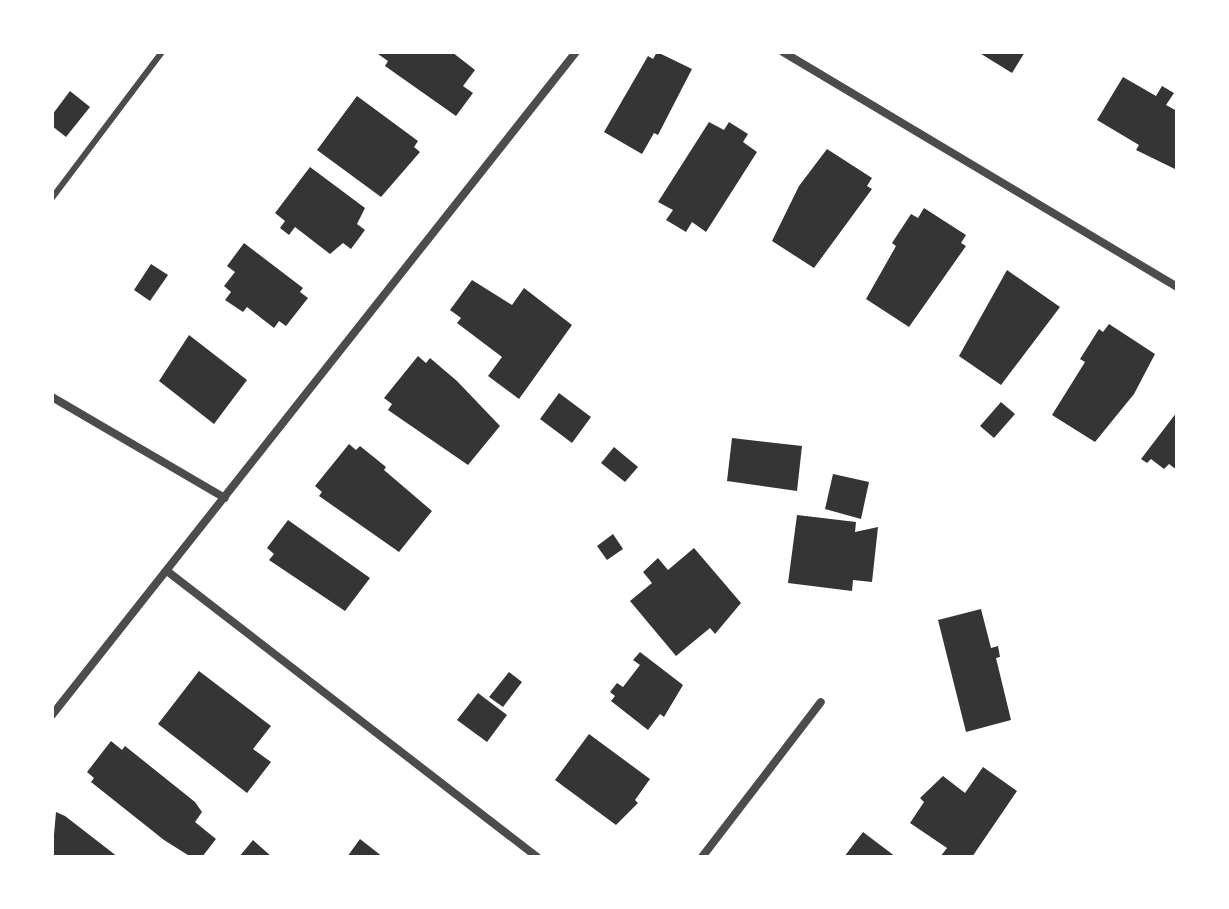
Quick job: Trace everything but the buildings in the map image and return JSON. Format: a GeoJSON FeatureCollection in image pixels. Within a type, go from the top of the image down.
{"type":"FeatureCollection","features":[{"type":"Feature","properties":{"kind":"street"},"geometry":{"type":"LineString","coordinates":[[52,715],[576,52]]}},
{"type":"Feature","properties":{"kind":"street"},"geometry":{"type":"LineString","coordinates":[[783,52],[1177,287]]}},
{"type":"Feature","properties":{"kind":"street"},"geometry":{"type":"LineString","coordinates":[[52,397],[225,498]]}},
{"type":"Feature","properties":{"kind":"street"},"geometry":{"type":"LineString","coordinates":[[167,571],[537,857]]}},
{"type":"Feature","properties":{"kind":"street"},"geometry":{"type":"LineString","coordinates":[[702,857],[821,702]]}},
{"type":"Feature","properties":{"kind":"lane"},"geometry":{"type":"LineString","coordinates":[[52,198],[162,52]]}}]}
